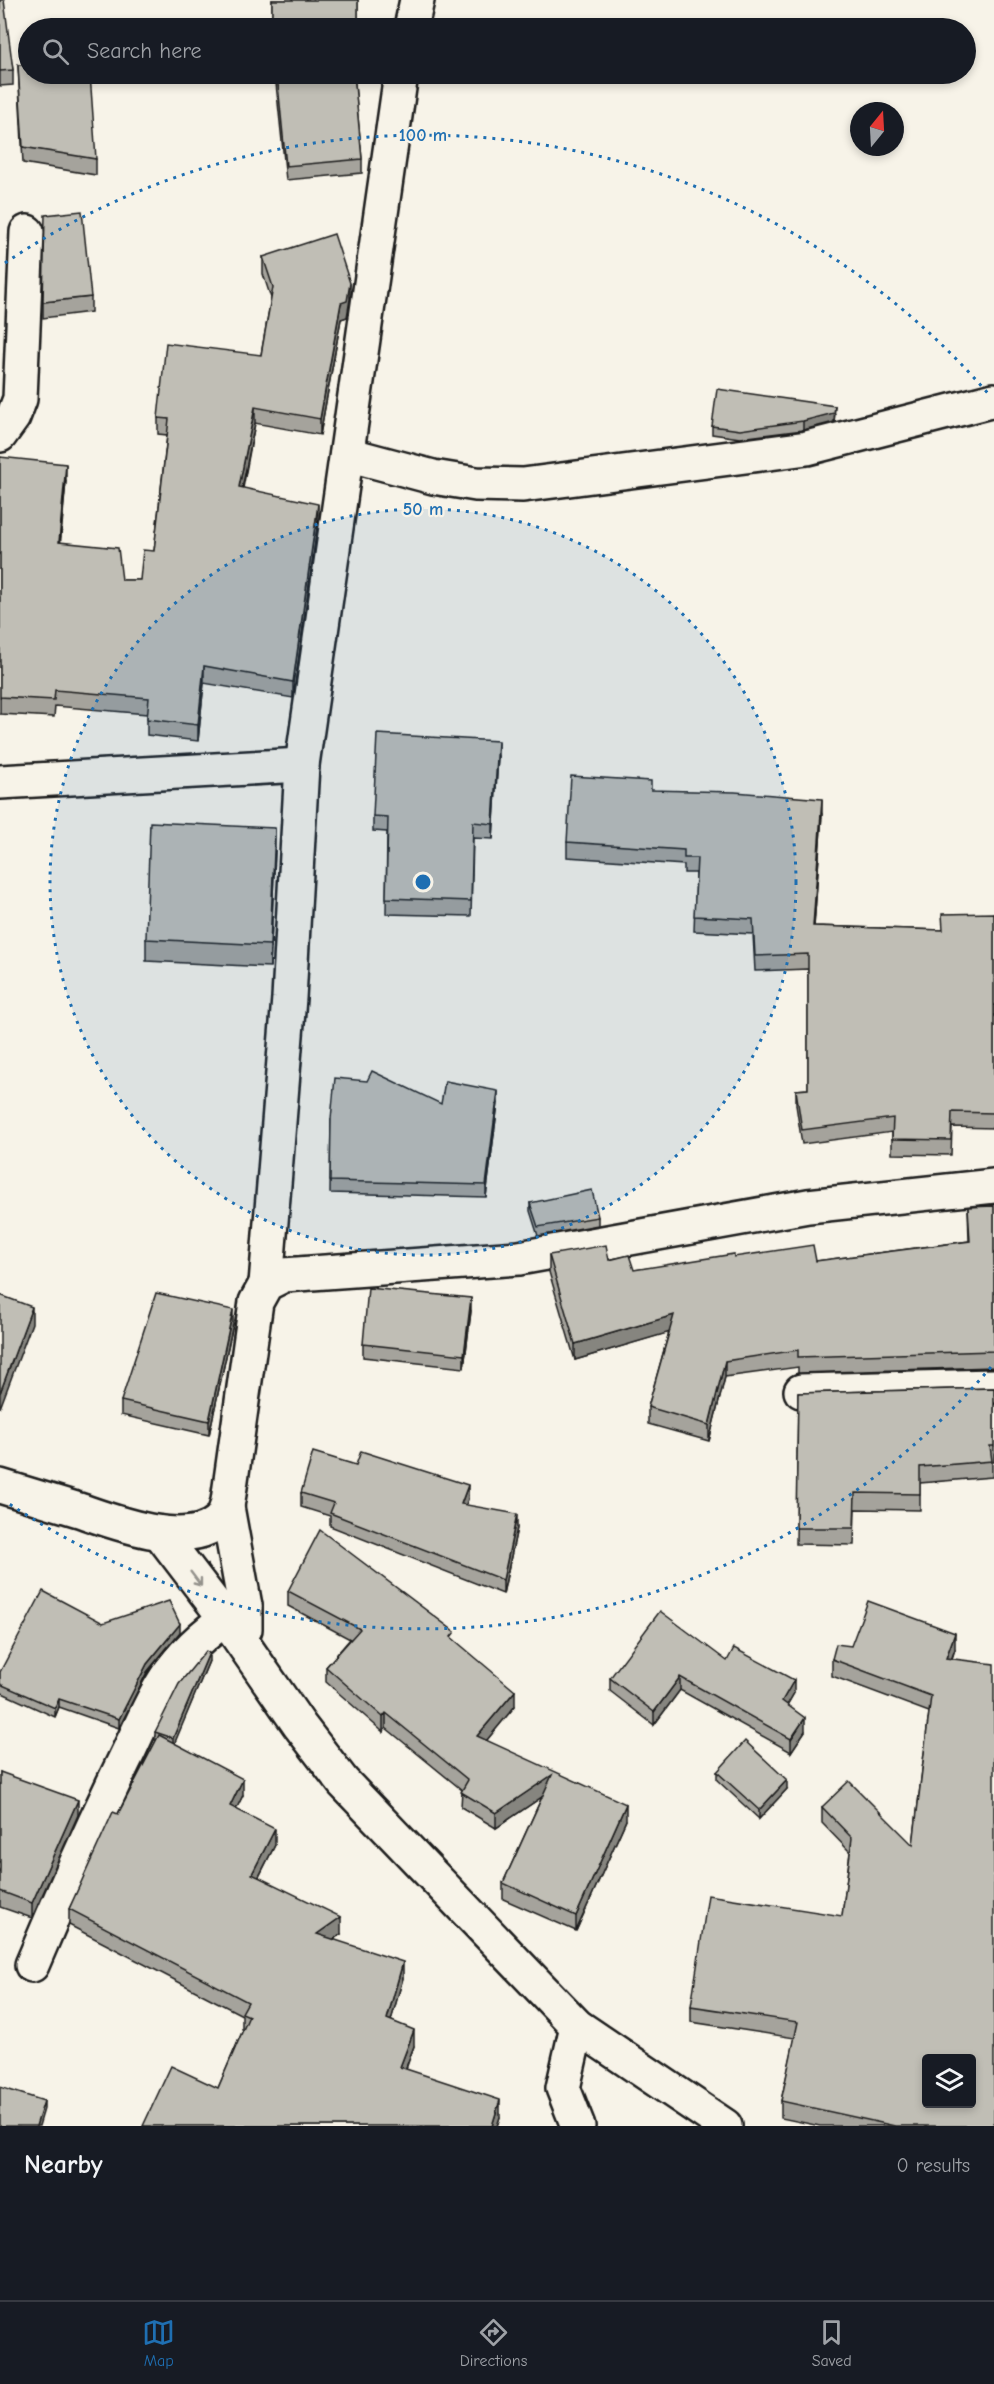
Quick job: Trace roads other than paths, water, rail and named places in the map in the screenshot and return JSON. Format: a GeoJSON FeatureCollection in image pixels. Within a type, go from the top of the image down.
{"type":"FeatureCollection","features":[{"type":"Feature","properties":{"kind":"street"},"geometry":{"type":"LineString","coordinates":[[413,18],[417,0]]}},
{"type":"Feature","properties":{"kind":"street"},"geometry":{"type":"LineString","coordinates":[[400,84],[302,765],[289,998],[266,1284],[256,1302],[227,1507],[235,1612],[245,1645],[300,1726],[343,1782],[577,2026],[725,2126]]}},
{"type":"Feature","properties":{"kind":"street"},"geometry":{"type":"LineString","coordinates":[[0,435],[13,417],[20,399],[27,232]]}},
{"type":"Feature","properties":{"kind":"street"},"geometry":{"type":"LineString","coordinates":[[347,454],[432,477],[476,484],[523,485],[807,448],[994,400]]}},
{"type":"Feature","properties":{"kind":"street"},"geometry":{"type":"LineString","coordinates":[[0,782],[302,765]]}},
{"type":"Feature","properties":{"kind":"street"},"geometry":{"type":"LineString","coordinates":[[266,1284],[284,1275],[519,1258],[798,1207],[994,1186]]}},
{"type":"Feature","properties":{"kind":"street"},"geometry":{"type":"LineString","coordinates":[[801,1391],[994,1386]]}},
{"type":"Feature","properties":{"kind":"street"},"geometry":{"type":"LineString","coordinates":[[0,1486],[135,1528],[160,1533],[196,1531],[208,1527],[220,1519],[227,1507]]}},
{"type":"Feature","properties":{"kind":"street"},"geometry":{"type":"LineString","coordinates":[[160,1533],[235,1612]]}},
{"type":"Feature","properties":{"kind":"street"},"geometry":{"type":"LineString","coordinates":[[32,1965],[80,1852],[146,1715],[170,1672],[197,1642],[235,1612]]}},
{"type":"Feature","properties":{"kind":"street"},"geometry":{"type":"LineString","coordinates":[[577,2026],[563,2088],[578,2126]]}}]}
